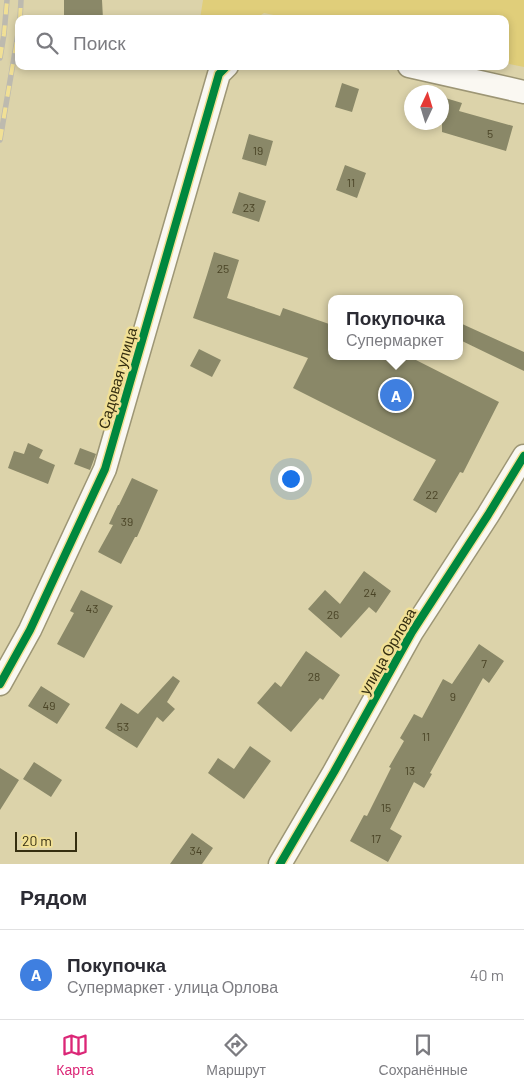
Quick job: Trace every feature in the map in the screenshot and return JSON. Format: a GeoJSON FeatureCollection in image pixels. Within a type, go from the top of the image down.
{"type":"FeatureCollection","features":[{"type":"Feature","properties":{"kind":"street","name":"Садовая улица"},"geometry":{"type":"LineString","coordinates":[[0,684],[30,630],[105,470],[219,74],[223,70]]}},
{"type":"Feature","properties":{"kind":"street"},"geometry":{"type":"LineString","coordinates":[[427,70],[524,92]]}},
{"type":"Feature","properties":{"kind":"street","name":"улица Орлова"},"geometry":{"type":"LineString","coordinates":[[280,864],[412,632],[524,456]]}},
{"type":"Feature","properties":{"kind":"shaded area"},"geometry":{"type":"Polygon","coordinates":[[[203,0],[524,0],[524,67],[509,64],[509,15],[274,15],[264,13],[261,15],[201,15],[203,0]]]}},
{"type":"Feature","properties":{"kind":"building"},"geometry":{"type":"Polygon","coordinates":[[[64,0],[102,0],[103,15],[64,15],[64,0]]]}},
{"type":"Feature","properties":{"kind":"building"},"geometry":{"type":"Polygon","coordinates":[[[342,83],[359,89],[352,112],[335,107],[342,83]]]}},
{"type":"Feature","properties":{"kind":"building"},"geometry":{"type":"Polygon","coordinates":[[[449,99],[462,103],[459,111],[513,126],[506,151],[442,132],[442,130],[449,130],[449,99]]]}},
{"type":"Feature","properties":{"kind":"building"},"geometry":{"type":"Polygon","coordinates":[[[249,134],[273,141],[266,166],[242,159],[249,134]]]}},
{"type":"Feature","properties":{"kind":"building"},"geometry":{"type":"Polygon","coordinates":[[[345,165],[366,173],[357,198],[336,190],[345,165]]]}},
{"type":"Feature","properties":{"kind":"building"},"geometry":{"type":"Polygon","coordinates":[[[239,192],[266,201],[259,222],[232,213],[239,192]]]}},
{"type":"Feature","properties":{"kind":"building"},"geometry":{"type":"Polygon","coordinates":[[[214,252],[239,260],[227,298],[280,316],[283,308],[328,324],[328,360],[416,360],[499,402],[463,473],[460,472],[436,513],[413,500],[436,460],[293,388],[308,358],[193,318],[214,252]]]}},
{"type":"Feature","properties":{"kind":"building"},"geometry":{"type":"Polygon","coordinates":[[[463,324],[524,352],[524,371],[463,341],[463,324]]]}},
{"type":"Feature","properties":{"kind":"building"},"geometry":{"type":"Polygon","coordinates":[[[199,349],[221,360],[212,377],[190,366],[199,349]]]}},
{"type":"Feature","properties":{"kind":"building"},"geometry":{"type":"Polygon","coordinates":[[[28,443],[43,450],[39,458],[55,465],[48,484],[8,468],[14,451],[24,454],[28,443]]]}},
{"type":"Feature","properties":{"kind":"building"},"geometry":{"type":"Polygon","coordinates":[[[80,448],[96,454],[90,470],[74,464],[80,448]]]}},
{"type":"Feature","properties":{"kind":"building"},"geometry":{"type":"Polygon","coordinates":[[[132,478],[158,490],[137,537],[135,537],[121,564],[98,552],[113,525],[109,524],[132,478]]]}},
{"type":"Feature","properties":{"kind":"building"},"geometry":{"type":"Polygon","coordinates":[[[364,571],[391,591],[376,613],[369,607],[341,638],[308,609],[325,590],[340,604],[364,571]]]}},
{"type":"Feature","properties":{"kind":"building"},"geometry":{"type":"Polygon","coordinates":[[[81,590],[113,606],[84,658],[57,644],[74,613],[70,611],[81,590]]]}},
{"type":"Feature","properties":{"kind":"building"},"geometry":{"type":"Polygon","coordinates":[[[479,644],[504,661],[489,683],[483,678],[430,773],[432,774],[424,788],[414,782],[390,829],[402,836],[388,862],[350,841],[364,815],[367,816],[391,768],[389,767],[404,741],[400,738],[414,714],[422,718],[443,679],[452,684],[479,644]]]}},
{"type":"Feature","properties":{"kind":"building"},"geometry":{"type":"Polygon","coordinates":[[[306,651],[340,675],[323,700],[320,698],[291,732],[257,703],[275,682],[281,687],[306,651]]]}},
{"type":"Feature","properties":{"kind":"building"},"geometry":{"type":"Polygon","coordinates":[[[173,676],[180,681],[167,702],[175,709],[163,722],[157,717],[137,748],[105,728],[121,703],[138,714],[173,676]]]}},
{"type":"Feature","properties":{"kind":"building"},"geometry":{"type":"Polygon","coordinates":[[[41,686],[70,704],[57,724],[28,706],[41,686]]]}},
{"type":"Feature","properties":{"kind":"building"},"geometry":{"type":"Polygon","coordinates":[[[250,746],[271,761],[244,799],[208,773],[218,758],[234,769],[250,746]]]}},
{"type":"Feature","properties":{"kind":"building"},"geometry":{"type":"Polygon","coordinates":[[[34,762],[62,780],[51,797],[23,779],[34,762]]]}},
{"type":"Feature","properties":{"kind":"building"},"geometry":{"type":"Polygon","coordinates":[[[0,768],[19,780],[0,810],[0,768]]]}},
{"type":"Feature","properties":{"kind":"building"},"geometry":{"type":"Polygon","coordinates":[[[192,833],[213,848],[202,864],[170,864],[192,833]]]}},
{"type":"Feature","properties":{"kind":"railway"},"geometry":{"type":"LineString","coordinates":[[0,58],[7,0]]}},
{"type":"Feature","properties":{"kind":"railway"},"geometry":{"type":"LineString","coordinates":[[20,15],[21,0]]}},
{"type":"Feature","properties":{"kind":"railway"},"geometry":{"type":"LineString","coordinates":[[0,140],[15,52]]}},
{"type":"Feature","properties":{"kind":"cycle path"},"geometry":{"type":"LineString","coordinates":[[0,684],[30,630],[105,469],[219,74],[223,70]]}},
{"type":"Feature","properties":{"kind":"cycle path"},"geometry":{"type":"LineString","coordinates":[[280,864],[412,632],[524,456]]}},
{"type":"Feature","properties":{"kind":"place","name":"Покупочка"},"geometry":{"type":"Point","coordinates":[396,395]}}]}
